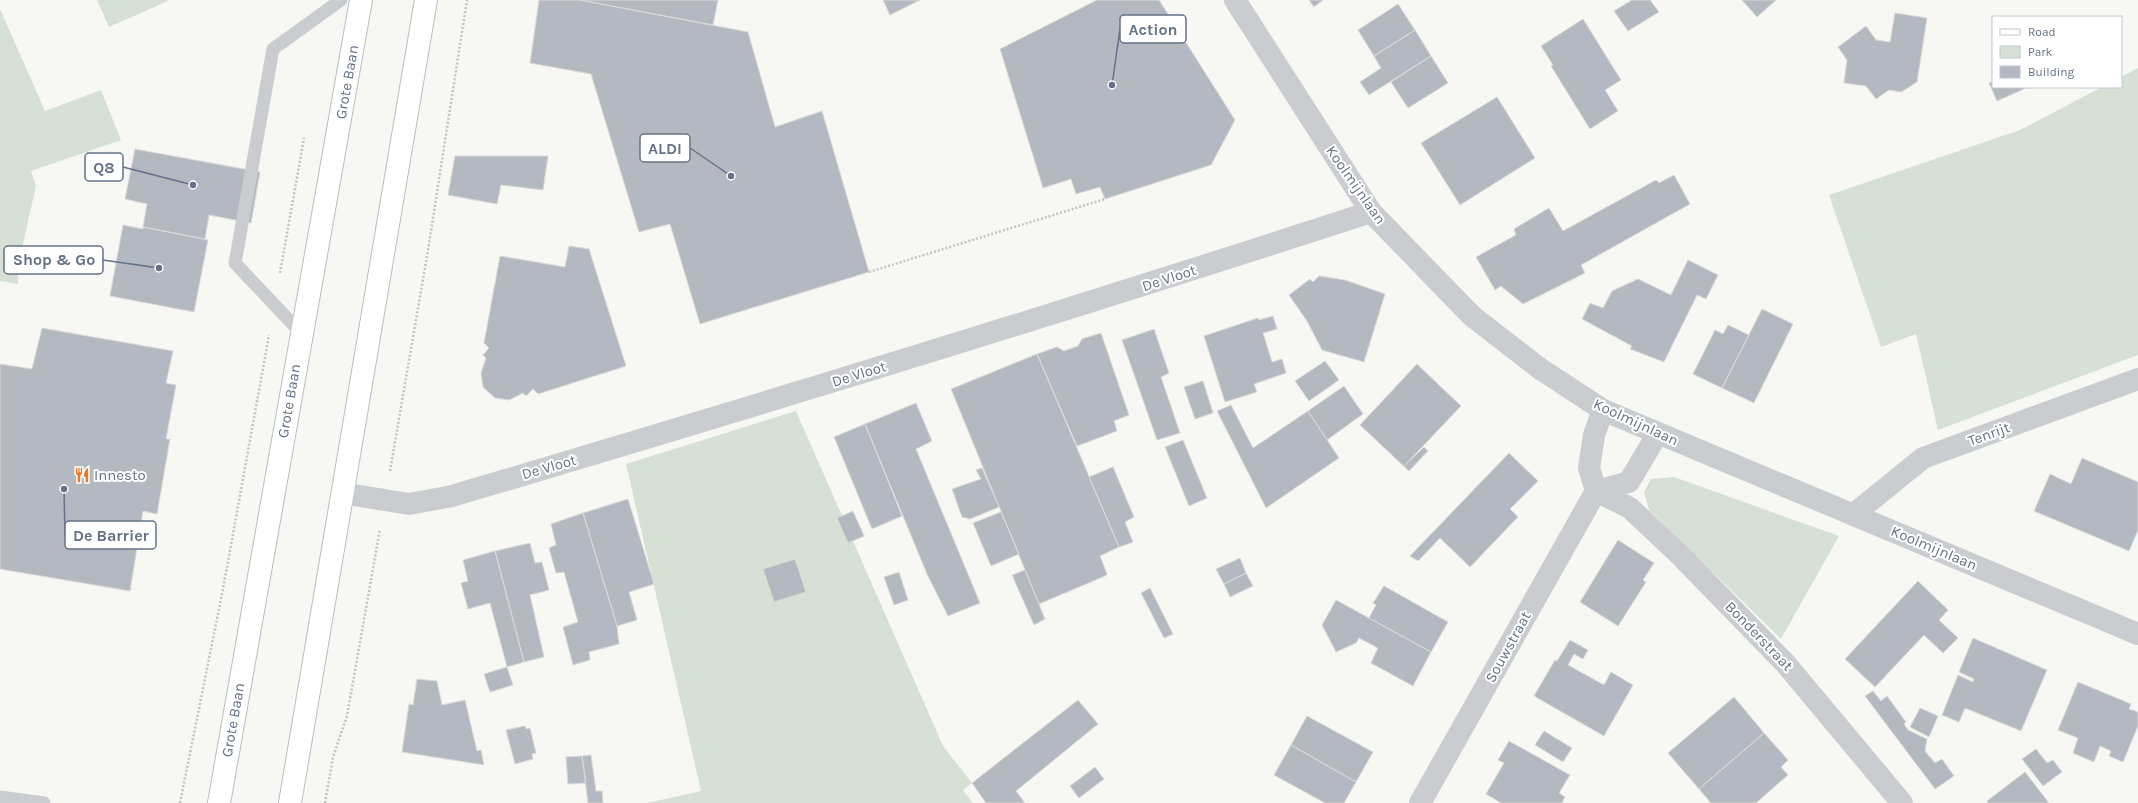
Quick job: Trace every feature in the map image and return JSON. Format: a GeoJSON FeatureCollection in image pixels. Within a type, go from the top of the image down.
{"type":"FeatureCollection","features":[{"type":"Feature","properties":{"kind":"main road","name":"Grote Baan"},"geometry":{"type":"LineString","coordinates":[[219,803],[361,0]]}},
{"type":"Feature","properties":{"kind":"main road"},"geometry":{"type":"LineString","coordinates":[[290,803],[426,0]]}},
{"type":"Feature","properties":{"kind":"street","name":"Koolmijnlaan"},"geometry":{"type":"LineString","coordinates":[[1235,0],[1371,212],[1472,316],[1539,368],[1603,410],[2138,634]]}},
{"type":"Feature","properties":{"kind":"street","name":"De Vloot"},"geometry":{"type":"LineString","coordinates":[[342,493],[409,504],[452,496],[718,417],[1141,287],[1371,212]]}},
{"type":"Feature","properties":{"kind":"street","name":"Tenrijt"},"geometry":{"type":"LineString","coordinates":[[1854,514],[1923,458],[2138,379]]}},
{"type":"Feature","properties":{"kind":"street"},"geometry":{"type":"LineString","coordinates":[[1603,410],[1594,435],[1589,468],[1596,491],[1629,482],[1658,433]]}},
{"type":"Feature","properties":{"kind":"street","name":"Souwstraat"},"geometry":{"type":"LineString","coordinates":[[1420,803],[1596,491]]}},
{"type":"Feature","properties":{"kind":"street","name":"Bonderstraat"},"geometry":{"type":"LineString","coordinates":[[1596,491],[1630,508],[1681,556],[1785,663],[1902,803]]}},
{"type":"Feature","properties":{"kind":"lane"},"geometry":{"type":"LineString","coordinates":[[302,334],[235,263],[273,49],[341,0]]}},
{"type":"Feature","properties":{"kind":"lane"},"geometry":{"type":"LineString","coordinates":[[0,797],[44,803]]}},
{"type":"Feature","properties":{"kind":"path"},"geometry":{"type":"LineString","coordinates":[[326,803],[333,757],[347,716],[385,501],[428,250],[467,0]]}},
{"type":"Feature","properties":{"kind":"path"},"geometry":{"type":"LineString","coordinates":[[180,803],[221,596],[305,134]]}},
{"type":"Feature","properties":{"kind":"path"},"geometry":{"type":"LineString","coordinates":[[869,272],[1105,199]]}},
{"type":"Feature","properties":{"kind":"green space"},"geometry":{"type":"Polygon","coordinates":[[[97,0],[167,0],[168,1],[109,27],[97,0]]]}},
{"type":"Feature","properties":{"kind":"green space"},"geometry":{"type":"Polygon","coordinates":[[[0,9],[45,111],[101,90],[121,140],[31,171],[36,186],[19,262],[18,284],[0,281],[0,9]]]}},
{"type":"Feature","properties":{"kind":"green space"},"geometry":{"type":"Polygon","coordinates":[[[2138,68],[2138,355],[1938,430],[1916,334],[1881,347],[1829,195],[2020,130],[2100,88],[2122,88],[2122,76],[2138,68]]]}},
{"type":"Feature","properties":{"kind":"green space"},"geometry":{"type":"Polygon","coordinates":[[[796,411],[943,746],[972,783],[963,790],[973,803],[647,803],[701,791],[626,464],[796,411]]]}},
{"type":"Feature","properties":{"kind":"green space"},"geometry":{"type":"Polygon","coordinates":[[[1674,477],[1839,536],[1781,639],[1649,510],[1644,492],[1651,479],[1674,477]]]}},
{"type":"Feature","properties":{"kind":"building"},"geometry":{"type":"Polygon","coordinates":[[[539,0],[580,0],[748,32],[775,127],[822,111],[869,272],[700,324],[670,224],[639,232],[591,74],[530,63],[539,0]]]}},
{"type":"Feature","properties":{"kind":"building"},"geometry":{"type":"Polygon","coordinates":[[[580,0],[718,0],[713,25],[580,0]]]}},
{"type":"Feature","properties":{"kind":"building"},"geometry":{"type":"Polygon","coordinates":[[[883,0],[920,0],[890,15],[883,0]]]}},
{"type":"Feature","properties":{"kind":"building"},"geometry":{"type":"Polygon","coordinates":[[[1097,0],[1159,0],[1235,120],[1211,165],[1105,199],[1100,187],[1076,194],[1071,179],[1043,188],[1000,49],[1097,0]]]}},
{"type":"Feature","properties":{"kind":"building"},"geometry":{"type":"Polygon","coordinates":[[[1309,0],[1323,0],[1314,7],[1309,0]]]}},
{"type":"Feature","properties":{"kind":"building"},"geometry":{"type":"Polygon","coordinates":[[[1632,0],[1650,0],[1659,12],[1628,31],[1614,11],[1632,0]]]}},
{"type":"Feature","properties":{"kind":"building"},"geometry":{"type":"Polygon","coordinates":[[[1742,0],[1776,0],[1757,17],[1742,0]]]}},
{"type":"Feature","properties":{"kind":"building"},"geometry":{"type":"Polygon","coordinates":[[[1398,4],[1415,30],[1374,56],[1358,30],[1398,4]]]}},
{"type":"Feature","properties":{"kind":"building"},"geometry":{"type":"Polygon","coordinates":[[[1895,13],[1927,18],[1917,82],[1901,92],[1889,90],[1876,99],[1866,86],[1844,83],[1847,60],[1838,47],[1866,26],[1876,40],[1890,42],[1895,13]]]}},
{"type":"Feature","properties":{"kind":"building"},"geometry":{"type":"Polygon","coordinates":[[[1583,19],[1621,80],[1605,90],[1618,111],[1590,129],[1551,66],[1553,65],[1541,46],[1583,19]]]}},
{"type":"Feature","properties":{"kind":"building"},"geometry":{"type":"Polygon","coordinates":[[[1415,30],[1431,56],[1369,95],[1360,82],[1381,68],[1374,56],[1415,30]]]}},
{"type":"Feature","properties":{"kind":"building"},"geometry":{"type":"Polygon","coordinates":[[[1431,56],[1448,83],[1408,108],[1391,82],[1431,56]]]}},
{"type":"Feature","properties":{"kind":"building"},"geometry":{"type":"Polygon","coordinates":[[[1992,82],[1992,88],[2024,89],[1997,101],[1989,83],[1992,82]]]}},
{"type":"Feature","properties":{"kind":"building"},"geometry":{"type":"Polygon","coordinates":[[[1497,97],[1535,158],[1460,205],[1421,143],[1497,97]]]}},
{"type":"Feature","properties":{"kind":"building"},"geometry":{"type":"Polygon","coordinates":[[[135,149],[260,172],[251,223],[209,215],[205,239],[143,227],[147,204],[125,199],[135,149]]]}},
{"type":"Feature","properties":{"kind":"building"},"geometry":{"type":"Polygon","coordinates":[[[455,156],[548,156],[543,190],[501,185],[497,204],[448,195],[455,156]]]}},
{"type":"Feature","properties":{"kind":"building"},"geometry":{"type":"Polygon","coordinates":[[[1674,175],[1690,204],[1581,265],[1585,273],[1523,304],[1501,286],[1495,290],[1476,257],[1516,235],[1514,229],[1549,208],[1563,231],[1656,180],[1659,183],[1674,175]]]}},
{"type":"Feature","properties":{"kind":"building"},"geometry":{"type":"Polygon","coordinates":[[[123,225],[143,229],[143,227],[208,240],[194,312],[110,296],[123,225]]]}},
{"type":"Feature","properties":{"kind":"building"},"geometry":{"type":"Polygon","coordinates":[[[569,246],[589,249],[626,366],[538,394],[533,389],[526,396],[523,393],[509,400],[495,398],[483,387],[481,373],[486,358],[483,355],[489,348],[484,343],[500,256],[565,267],[569,246]]]}},
{"type":"Feature","properties":{"kind":"building"},"geometry":{"type":"Polygon","coordinates":[[[1688,260],[1718,275],[1706,299],[1697,295],[1664,362],[1630,349],[1632,346],[1582,319],[1590,303],[1603,308],[1612,291],[1638,279],[1671,295],[1688,260]]]}},
{"type":"Feature","properties":{"kind":"building"},"geometry":{"type":"Polygon","coordinates":[[[1319,276],[1345,280],[1385,294],[1364,362],[1322,350],[1307,321],[1289,295],[1310,279],[1313,282],[1319,276]]]}},
{"type":"Feature","properties":{"kind":"building"},"geometry":{"type":"Polygon","coordinates":[[[1762,309],[1793,324],[1754,403],[1722,388],[1762,309]]]}},
{"type":"Feature","properties":{"kind":"building"},"geometry":{"type":"Polygon","coordinates":[[[1273,316],[1277,329],[1263,333],[1272,362],[1282,359],[1286,373],[1254,384],[1257,392],[1225,402],[1204,336],[1258,318],[1259,320],[1273,316]]]}},
{"type":"Feature","properties":{"kind":"building"},"geometry":{"type":"Polygon","coordinates":[[[1728,325],[1749,335],[1722,388],[1693,374],[1715,330],[1723,334],[1728,325]]]}},
{"type":"Feature","properties":{"kind":"building","name":"Innesto"},"geometry":{"type":"Polygon","coordinates":[[[42,328],[173,351],[166,383],[176,385],[166,439],[170,439],[157,514],[143,511],[130,591],[0,569],[0,364],[32,369],[42,328]]]}},
{"type":"Feature","properties":{"kind":"building"},"geometry":{"type":"Polygon","coordinates":[[[1154,329],[1169,373],[1161,377],[1180,433],[1157,440],[1122,340],[1154,329]]]}},
{"type":"Feature","properties":{"kind":"building"},"geometry":{"type":"Polygon","coordinates":[[[1101,333],[1129,415],[1114,421],[1117,431],[1077,446],[1037,354],[1057,347],[1064,351],[1078,346],[1082,339],[1101,333]]]}},
{"type":"Feature","properties":{"kind":"building"},"geometry":{"type":"Polygon","coordinates":[[[1037,354],[1119,547],[1100,556],[1107,574],[1105,576],[1039,604],[951,389],[1037,354]]]}},
{"type":"Feature","properties":{"kind":"building"},"geometry":{"type":"Polygon","coordinates":[[[1325,361],[1339,380],[1309,401],[1295,381],[1325,361]]]}},
{"type":"Feature","properties":{"kind":"building"},"geometry":{"type":"Polygon","coordinates":[[[1417,364],[1461,406],[1404,466],[1424,447],[1428,451],[1409,471],[1360,425],[1417,364]]]}},
{"type":"Feature","properties":{"kind":"building"},"geometry":{"type":"Polygon","coordinates":[[[1203,381],[1213,413],[1195,419],[1184,387],[1203,381]]]}},
{"type":"Feature","properties":{"kind":"building"},"geometry":{"type":"Polygon","coordinates":[[[1344,386],[1363,414],[1327,440],[1308,411],[1344,386]]]}},
{"type":"Feature","properties":{"kind":"building"},"geometry":{"type":"Polygon","coordinates":[[[916,403],[932,441],[916,449],[980,603],[948,616],[927,574],[865,424],[916,403]]]}},
{"type":"Feature","properties":{"kind":"building"},"geometry":{"type":"Polygon","coordinates":[[[1231,405],[1253,448],[1308,411],[1339,458],[1266,508],[1217,411],[1231,405]]]}},
{"type":"Feature","properties":{"kind":"building"},"geometry":{"type":"Polygon","coordinates":[[[865,424],[902,516],[872,529],[834,437],[865,424]]]}},
{"type":"Feature","properties":{"kind":"building"},"geometry":{"type":"Polygon","coordinates":[[[1183,440],[1207,498],[1189,506],[1165,447],[1183,440]]]}},
{"type":"Feature","properties":{"kind":"building"},"geometry":{"type":"Polygon","coordinates":[[[1509,453],[1538,481],[1510,509],[1518,517],[1470,567],[1440,538],[1418,561],[1410,556],[1509,453]]]}},
{"type":"Feature","properties":{"kind":"building"},"geometry":{"type":"Polygon","coordinates":[[[2082,458],[2138,482],[2138,530],[2129,551],[2034,511],[2050,474],[2071,484],[2082,458]]]}},
{"type":"Feature","properties":{"kind":"building"},"geometry":{"type":"Polygon","coordinates":[[[1113,467],[1134,517],[1125,522],[1133,542],[1119,547],[1089,477],[1113,467]]]}},
{"type":"Feature","properties":{"kind":"building"},"geometry":{"type":"Polygon","coordinates":[[[982,468],[999,507],[970,519],[962,517],[952,489],[981,479],[976,470],[982,468]]]}},
{"type":"Feature","properties":{"kind":"building"},"geometry":{"type":"Polygon","coordinates":[[[628,499],[654,584],[629,592],[637,620],[617,626],[583,513],[628,499]]]}},
{"type":"Feature","properties":{"kind":"building"},"geometry":{"type":"Polygon","coordinates":[[[853,511],[864,536],[848,543],[837,518],[853,511]]]}},
{"type":"Feature","properties":{"kind":"building"},"geometry":{"type":"Polygon","coordinates":[[[1001,512],[1019,554],[991,566],[973,523],[1001,512]]]}},
{"type":"Feature","properties":{"kind":"building"},"geometry":{"type":"Polygon","coordinates":[[[583,513],[617,626],[619,644],[589,652],[590,660],[573,665],[563,627],[578,622],[564,572],[556,573],[549,548],[556,545],[551,524],[583,513]]]}},
{"type":"Feature","properties":{"kind":"building"},"geometry":{"type":"Polygon","coordinates":[[[1618,540],[1654,563],[1643,580],[1646,582],[1618,626],[1580,602],[1618,540]]]}},
{"type":"Feature","properties":{"kind":"building"},"geometry":{"type":"Polygon","coordinates":[[[530,543],[535,563],[542,562],[549,590],[530,595],[544,657],[524,662],[495,551],[530,543]]]}},
{"type":"Feature","properties":{"kind":"building"},"geometry":{"type":"Polygon","coordinates":[[[495,551],[524,662],[507,667],[490,603],[468,609],[461,583],[468,581],[463,560],[495,551]]]}},
{"type":"Feature","properties":{"kind":"building"},"geometry":{"type":"Polygon","coordinates":[[[1240,558],[1246,573],[1224,584],[1216,569],[1240,558]]]}},
{"type":"Feature","properties":{"kind":"building"},"geometry":{"type":"Polygon","coordinates":[[[795,559],[806,592],[774,602],[763,569],[795,559]]]}},
{"type":"Feature","properties":{"kind":"building"},"geometry":{"type":"Polygon","coordinates":[[[1025,570],[1045,619],[1034,625],[1012,575],[1025,570]]]}},
{"type":"Feature","properties":{"kind":"building"},"geometry":{"type":"Polygon","coordinates":[[[899,572],[908,600],[894,605],[884,577],[899,572]]]}},
{"type":"Feature","properties":{"kind":"building"},"geometry":{"type":"Polygon","coordinates":[[[1246,573],[1253,586],[1230,597],[1224,584],[1246,573]]]}},
{"type":"Feature","properties":{"kind":"building"},"geometry":{"type":"Polygon","coordinates":[[[1918,581],[1948,610],[1939,620],[1958,638],[1943,653],[1924,635],[1875,687],[1845,659],[1918,581]]]}},
{"type":"Feature","properties":{"kind":"building"},"geometry":{"type":"Polygon","coordinates":[[[1384,586],[1448,622],[1431,652],[1369,618],[1376,605],[1373,603],[1384,586]]]}},
{"type":"Feature","properties":{"kind":"building"},"geometry":{"type":"Polygon","coordinates":[[[1150,588],[1173,634],[1164,638],[1141,593],[1150,588]]]}},
{"type":"Feature","properties":{"kind":"building"},"geometry":{"type":"Polygon","coordinates":[[[1336,600],[1431,652],[1413,686],[1371,663],[1378,648],[1359,638],[1356,643],[1336,652],[1322,625],[1336,600]]]}},
{"type":"Feature","properties":{"kind":"building"},"geometry":{"type":"Polygon","coordinates":[[[1973,638],[2047,670],[2021,731],[1965,708],[1959,722],[1942,715],[1958,675],[1973,682],[1974,679],[1959,672],[1973,638]]]}},
{"type":"Feature","properties":{"kind":"building"},"geometry":{"type":"Polygon","coordinates":[[[1570,640],[1588,650],[1583,659],[1574,654],[1568,665],[1604,685],[1611,672],[1633,685],[1604,736],[1534,696],[1555,660],[1557,661],[1570,640]]]}},
{"type":"Feature","properties":{"kind":"building"},"geometry":{"type":"Polygon","coordinates":[[[507,667],[513,685],[490,692],[484,674],[507,667]]]}},
{"type":"Feature","properties":{"kind":"building"},"geometry":{"type":"Polygon","coordinates":[[[417,679],[437,681],[442,705],[465,700],[477,751],[481,750],[484,765],[402,752],[409,704],[413,705],[417,679]]]}},
{"type":"Feature","properties":{"kind":"building"},"geometry":{"type":"Polygon","coordinates":[[[2078,682],[2131,704],[2129,709],[2138,712],[2138,726],[2123,762],[2109,756],[2111,751],[2100,746],[2094,762],[2073,753],[2078,738],[2058,730],[2078,682]]]}},
{"type":"Feature","properties":{"kind":"building"},"geometry":{"type":"Polygon","coordinates":[[[1873,691],[1881,701],[1887,696],[1906,722],[1904,724],[1908,730],[1927,739],[1925,751],[1935,763],[1942,759],[1954,776],[1935,789],[1865,696],[1873,691]]]}},
{"type":"Feature","properties":{"kind":"building"},"geometry":{"type":"Polygon","coordinates":[[[1734,697],[1764,733],[1699,789],[1668,753],[1734,697]]]}},
{"type":"Feature","properties":{"kind":"building"},"geometry":{"type":"Polygon","coordinates":[[[1078,700],[1098,724],[1016,791],[1025,803],[986,803],[972,783],[1078,700]]]}},
{"type":"Feature","properties":{"kind":"building"},"geometry":{"type":"Polygon","coordinates":[[[1920,708],[1938,716],[1929,737],[1910,727],[1920,708]]]}},
{"type":"Feature","properties":{"kind":"building"},"geometry":{"type":"Polygon","coordinates":[[[1307,716],[1373,752],[1356,782],[1291,745],[1307,716]]]}},
{"type":"Feature","properties":{"kind":"building"},"geometry":{"type":"Polygon","coordinates":[[[525,726],[526,729],[530,728],[536,753],[532,754],[533,759],[515,764],[506,730],[525,726]]]}},
{"type":"Feature","properties":{"kind":"building"},"geometry":{"type":"Polygon","coordinates":[[[1544,731],[1572,748],[1563,762],[1535,745],[1544,731]]]}},
{"type":"Feature","properties":{"kind":"building"},"geometry":{"type":"Polygon","coordinates":[[[1764,733],[1788,760],[1781,767],[1788,775],[1756,803],[1711,803],[1699,789],[1764,733]]]}},
{"type":"Feature","properties":{"kind":"building"},"geometry":{"type":"Polygon","coordinates":[[[1509,741],[1570,775],[1559,793],[1565,797],[1562,803],[1501,803],[1486,794],[1504,763],[1498,760],[1509,741]]]}},
{"type":"Feature","properties":{"kind":"building"},"geometry":{"type":"Polygon","coordinates":[[[1291,745],[1356,782],[1344,803],[1325,803],[1274,775],[1291,745]]]}},
{"type":"Feature","properties":{"kind":"building"},"geometry":{"type":"Polygon","coordinates":[[[2036,749],[2047,763],[2053,760],[2062,772],[2043,786],[2022,759],[2036,749]]]}},
{"type":"Feature","properties":{"kind":"building"},"geometry":{"type":"Polygon","coordinates":[[[591,755],[596,791],[602,791],[603,803],[588,803],[582,756],[591,755]]]}},
{"type":"Feature","properties":{"kind":"building"},"geometry":{"type":"Polygon","coordinates":[[[582,756],[586,783],[568,784],[566,757],[582,756]]]}},
{"type":"Feature","properties":{"kind":"building"},"geometry":{"type":"Polygon","coordinates":[[[1095,767],[1104,779],[1079,798],[1070,786],[1095,767]]]}},
{"type":"Feature","properties":{"kind":"building"},"geometry":{"type":"Polygon","coordinates":[[[2025,772],[2049,803],[1988,803],[1987,801],[2025,772]]]}},
{"type":"Feature","properties":{"kind":"place","name":"Action"},"geometry":{"type":"Point","coordinates":[1112,85]}},
{"type":"Feature","properties":{"kind":"place","name":"ALDI"},"geometry":{"type":"Point","coordinates":[731,176]}},
{"type":"Feature","properties":{"kind":"place","name":"Q8"},"geometry":{"type":"Point","coordinates":[193,185]}},
{"type":"Feature","properties":{"kind":"place","name":"Shop & Go"},"geometry":{"type":"Point","coordinates":[159,268]}},
{"type":"Feature","properties":{"kind":"place","name":"Innesto"},"geometry":{"type":"Point","coordinates":[82,475]}},
{"type":"Feature","properties":{"kind":"place","name":"De Barrier"},"geometry":{"type":"Point","coordinates":[64,489]}}]}
